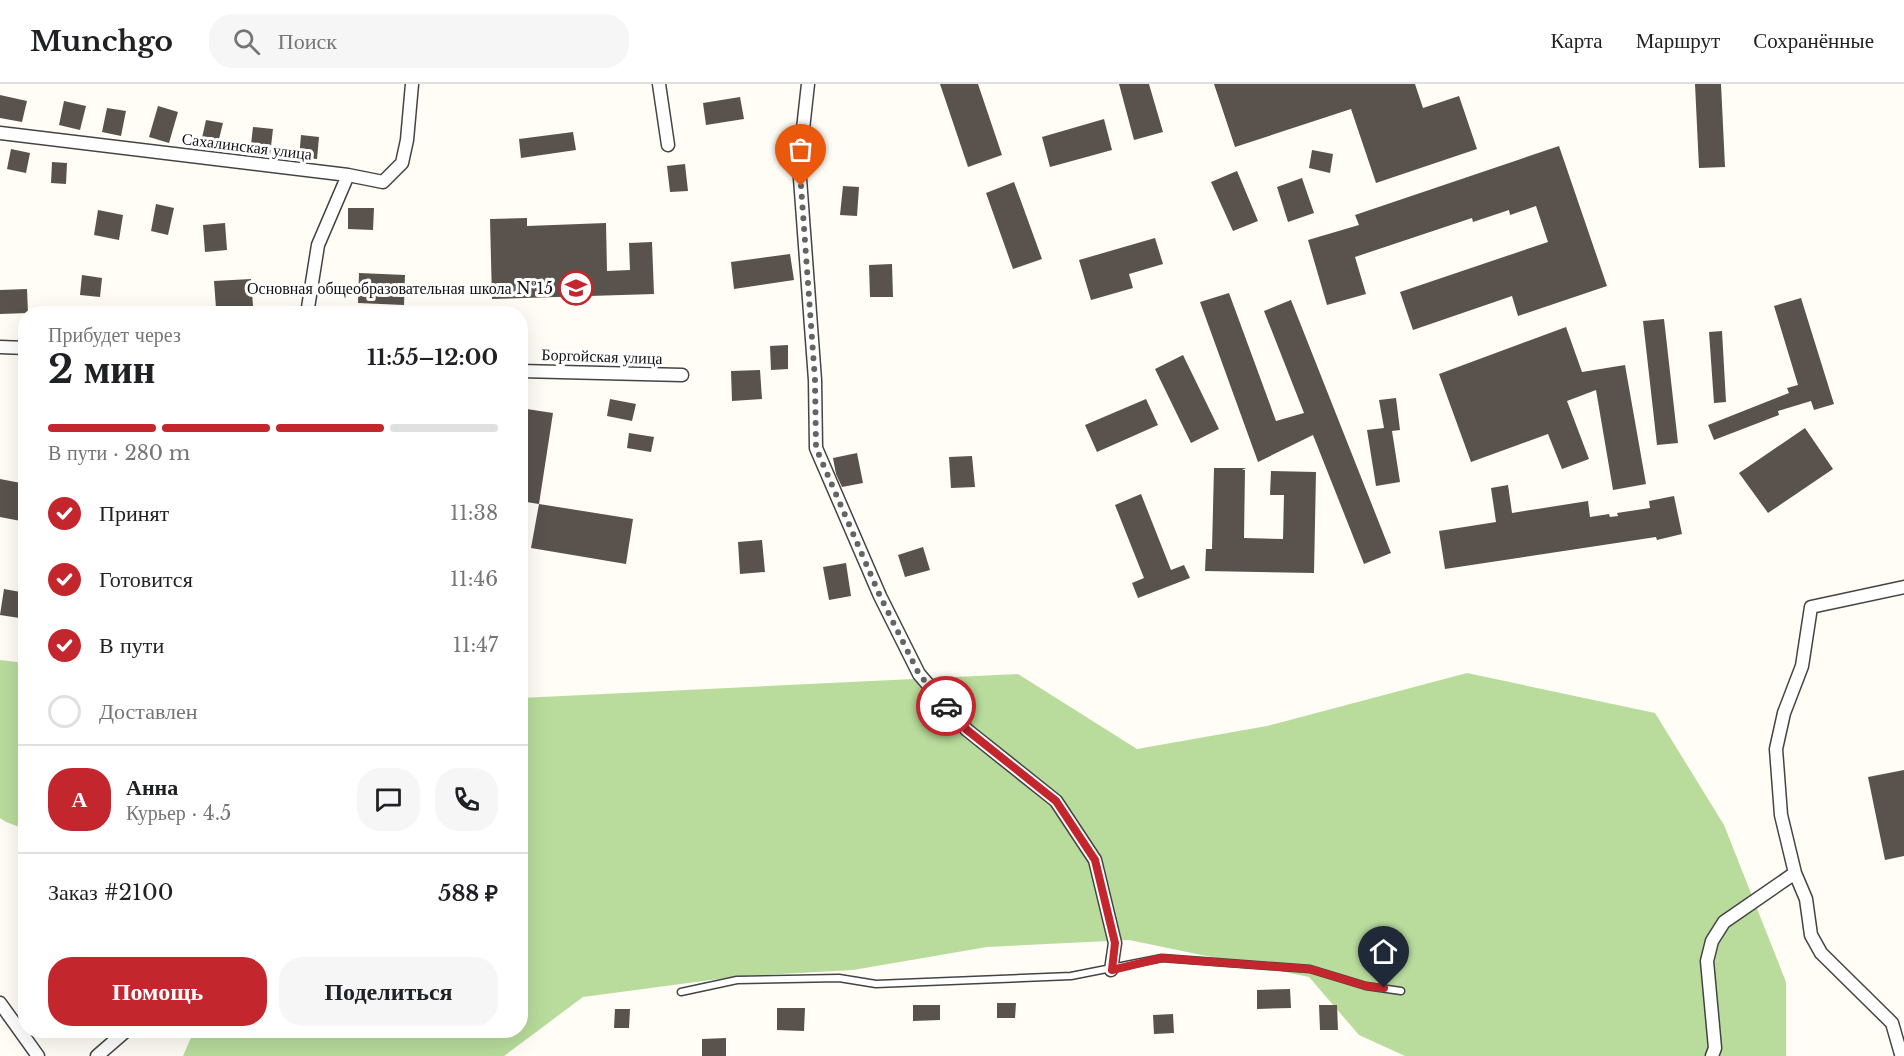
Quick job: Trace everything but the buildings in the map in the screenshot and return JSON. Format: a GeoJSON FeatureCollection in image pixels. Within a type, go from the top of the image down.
{"type":"FeatureCollection","features":[{"type":"Feature","properties":{"kind":"street","name":"Сахалинская улица"},"geometry":{"type":"LineString","coordinates":[[0,133],[348,175],[383,182],[402,163],[408,140],[412,84]]}},
{"type":"Feature","properties":{"kind":"street"},"geometry":{"type":"LineString","coordinates":[[658,84],[668,145]]}},
{"type":"Feature","properties":{"kind":"street"},"geometry":{"type":"LineString","coordinates":[[808,84],[799,165],[815,380],[816,448],[880,596],[919,674],[967,730],[1056,801],[1095,860],[1115,943],[1112,970]]}},
{"type":"Feature","properties":{"kind":"street"},"geometry":{"type":"LineString","coordinates":[[308,306],[318,245],[348,175]]}},
{"type":"Feature","properties":{"kind":"street"},"geometry":{"type":"LineString","coordinates":[[0,347],[18,348]]}},
{"type":"Feature","properties":{"kind":"street","name":"Боргойская улица"},"geometry":{"type":"LineString","coordinates":[[528,370],[682,375]]}},
{"type":"Feature","properties":{"kind":"street"},"geometry":{"type":"LineString","coordinates":[[1901,1054],[1892,1023],[1821,953],[1811,935],[1806,899],[1795,873],[1780,815],[1776,749],[1784,713],[1802,666],[1811,607],[1904,587]]}},
{"type":"Feature","properties":{"kind":"street"},"geometry":{"type":"LineString","coordinates":[[1712,1056],[1715,1048],[1707,961],[1712,941],[1724,922],[1795,873]]}},
{"type":"Feature","properties":{"kind":"street"},"geometry":{"type":"LineString","coordinates":[[0,1003],[18,1028]]}},
{"type":"Feature","properties":{"kind":"street"},"geometry":{"type":"LineString","coordinates":[[25,1038],[38,1056]]}},
{"type":"Feature","properties":{"kind":"street"},"geometry":{"type":"LineString","coordinates":[[97,1056],[118,1038]]}},
{"type":"Feature","properties":{"kind":"lane"},"geometry":{"type":"LineString","coordinates":[[681,992],[737,980],[839,978],[876,984],[1071,976],[1112,970],[1162,958],[1310,969],[1366,986],[1401,991]]}},
{"type":"Feature","properties":{"kind":"green space"},"geometry":{"type":"Polygon","coordinates":[[[0,660],[18,662],[18,826],[0,818],[0,660]]]}},
{"type":"Feature","properties":{"kind":"green space"},"geometry":{"type":"Polygon","coordinates":[[[1467,673],[1655,713],[1724,825],[1786,982],[1786,1056],[1405,1056],[1359,1035],[1309,977],[1129,940],[987,947],[853,970],[741,976],[583,997],[504,1056],[183,1056],[191,1038],[528,1038],[528,698],[1018,674],[1137,749],[1267,726],[1467,673]]]}},
{"type":"Feature","properties":{"kind":"way so far"},"geometry":{"type":"LineString","coordinates":[[801,186],[815,380],[816,448],[880,596],[919,674],[946,706]]}},
{"type":"Feature","properties":{"kind":"place","name":"Основная общеобразовательная школа №15"},"geometry":{"type":"Point","coordinates":[576,288]}},
{"type":"Feature","properties":{"kind":"route"},"geometry":{"type":"LineString","coordinates":[[946,706],[967,730],[1056,801],[1095,860],[1115,943],[1112,970],[1162,958],[1310,969],[1366,986],[1384,988]]}}]}
